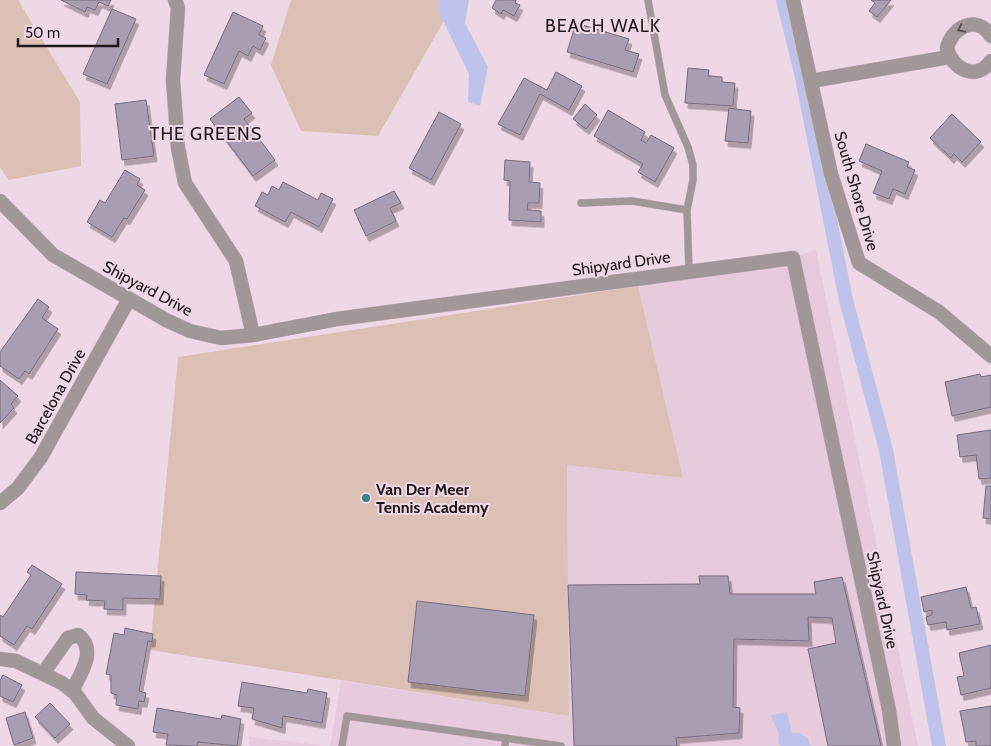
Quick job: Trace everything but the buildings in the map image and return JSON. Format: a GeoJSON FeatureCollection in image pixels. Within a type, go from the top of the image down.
{"type":"FeatureCollection","features":[{"type":"Feature","properties":{"kind":"street"},"geometry":{"type":"LineString","coordinates":[[175,0],[178,8],[173,80],[178,148],[186,183],[236,261],[253,335]]}},
{"type":"Feature","properties":{"kind":"street","name":"South Shore Drive"},"geometry":{"type":"LineString","coordinates":[[793,0],[831,174],[859,263],[939,312],[989,350]]}},
{"type":"Feature","properties":{"kind":"street"},"geometry":{"type":"LineString","coordinates":[[991,36],[980,26],[971,24],[962,26],[954,31],[949,39],[947,48],[949,57],[954,65],[971,72],[980,70],[991,61]]}},
{"type":"Feature","properties":{"kind":"street"},"geometry":{"type":"LineString","coordinates":[[811,81],[949,57]]}},
{"type":"Feature","properties":{"kind":"street","name":"Shipyard Drive"},"geometry":{"type":"LineString","coordinates":[[0,201],[54,255],[190,331],[221,338],[253,335],[337,320],[793,258],[885,691],[894,746]]}},
{"type":"Feature","properties":{"kind":"street","name":"Barcelona Drive"},"geometry":{"type":"LineString","coordinates":[[0,504],[18,488],[41,457],[129,298]]}},
{"type":"Feature","properties":{"kind":"street"},"geometry":{"type":"LineString","coordinates":[[44,672],[68,638],[78,636],[85,640],[88,648],[87,656],[72,691]]}},
{"type":"Feature","properties":{"kind":"street"},"geometry":{"type":"LineString","coordinates":[[0,659],[16,661],[44,672],[72,691],[94,718],[128,746]]}},
{"type":"Feature","properties":{"kind":"lane"},"geometry":{"type":"LineString","coordinates":[[648,0],[665,95],[688,147],[693,165],[693,180],[687,210],[689,271]]}},
{"type":"Feature","properties":{"kind":"lane"},"geometry":{"type":"LineString","coordinates":[[581,203],[632,201],[687,210]]}},
{"type":"Feature","properties":{"kind":"lane"},"geometry":{"type":"LineString","coordinates":[[342,746],[347,716],[505,742],[561,746]]}},
{"type":"Feature","properties":{"kind":"shaded area"},"geometry":{"type":"Polygon","coordinates":[[[0,0],[18,0],[80,102],[81,166],[9,180],[0,167],[0,0]]]}},
{"type":"Feature","properties":{"kind":"shaded area"},"geometry":{"type":"Polygon","coordinates":[[[291,0],[456,0],[378,136],[301,131],[271,65],[291,0]]]}},
{"type":"Feature","properties":{"kind":"shaded area"},"geometry":{"type":"Polygon","coordinates":[[[816,250],[918,746],[330,746],[341,681],[569,716],[567,465],[683,478],[638,286],[778,262],[816,250]]]}},
{"type":"Feature","properties":{"kind":"shaded area","name":"Van Der Meer Tennis Academy"},"geometry":{"type":"Polygon","coordinates":[[[638,286],[683,478],[567,465],[569,716],[150,650],[178,357],[638,286]]]}},
{"type":"Feature","properties":{"kind":"shaded area"},"geometry":{"type":"Polygon","coordinates":[[[249,737],[327,746],[250,746],[249,737]]]}},
{"type":"Feature","properties":{"kind":"water"},"geometry":{"type":"Polygon","coordinates":[[[439,0],[469,0],[465,23],[488,67],[480,106],[468,102],[469,74],[439,12],[439,0]]]}},
{"type":"Feature","properties":{"kind":"water"},"geometry":{"type":"Polygon","coordinates":[[[787,712],[792,733],[799,733],[808,738],[810,746],[781,746],[778,743],[779,734],[771,715],[787,712]]]}},
{"type":"Feature","properties":{"kind":"waterway"},"geometry":{"type":"LineString","coordinates":[[783,0],[801,73],[846,300],[886,450],[939,746]]}},
{"type":"Feature","properties":{"kind":"place","name":"Van Der Meer Tennis Academy"},"geometry":{"type":"Point","coordinates":[366,498]}},
{"type":"Feature","properties":{"kind":"district","name":"BEACH WALK"},"geometry":{"type":"Point","coordinates":[603,26]}},
{"type":"Feature","properties":{"kind":"district","name":"THE GREENS"},"geometry":{"type":"Point","coordinates":[206,134]}}]}
